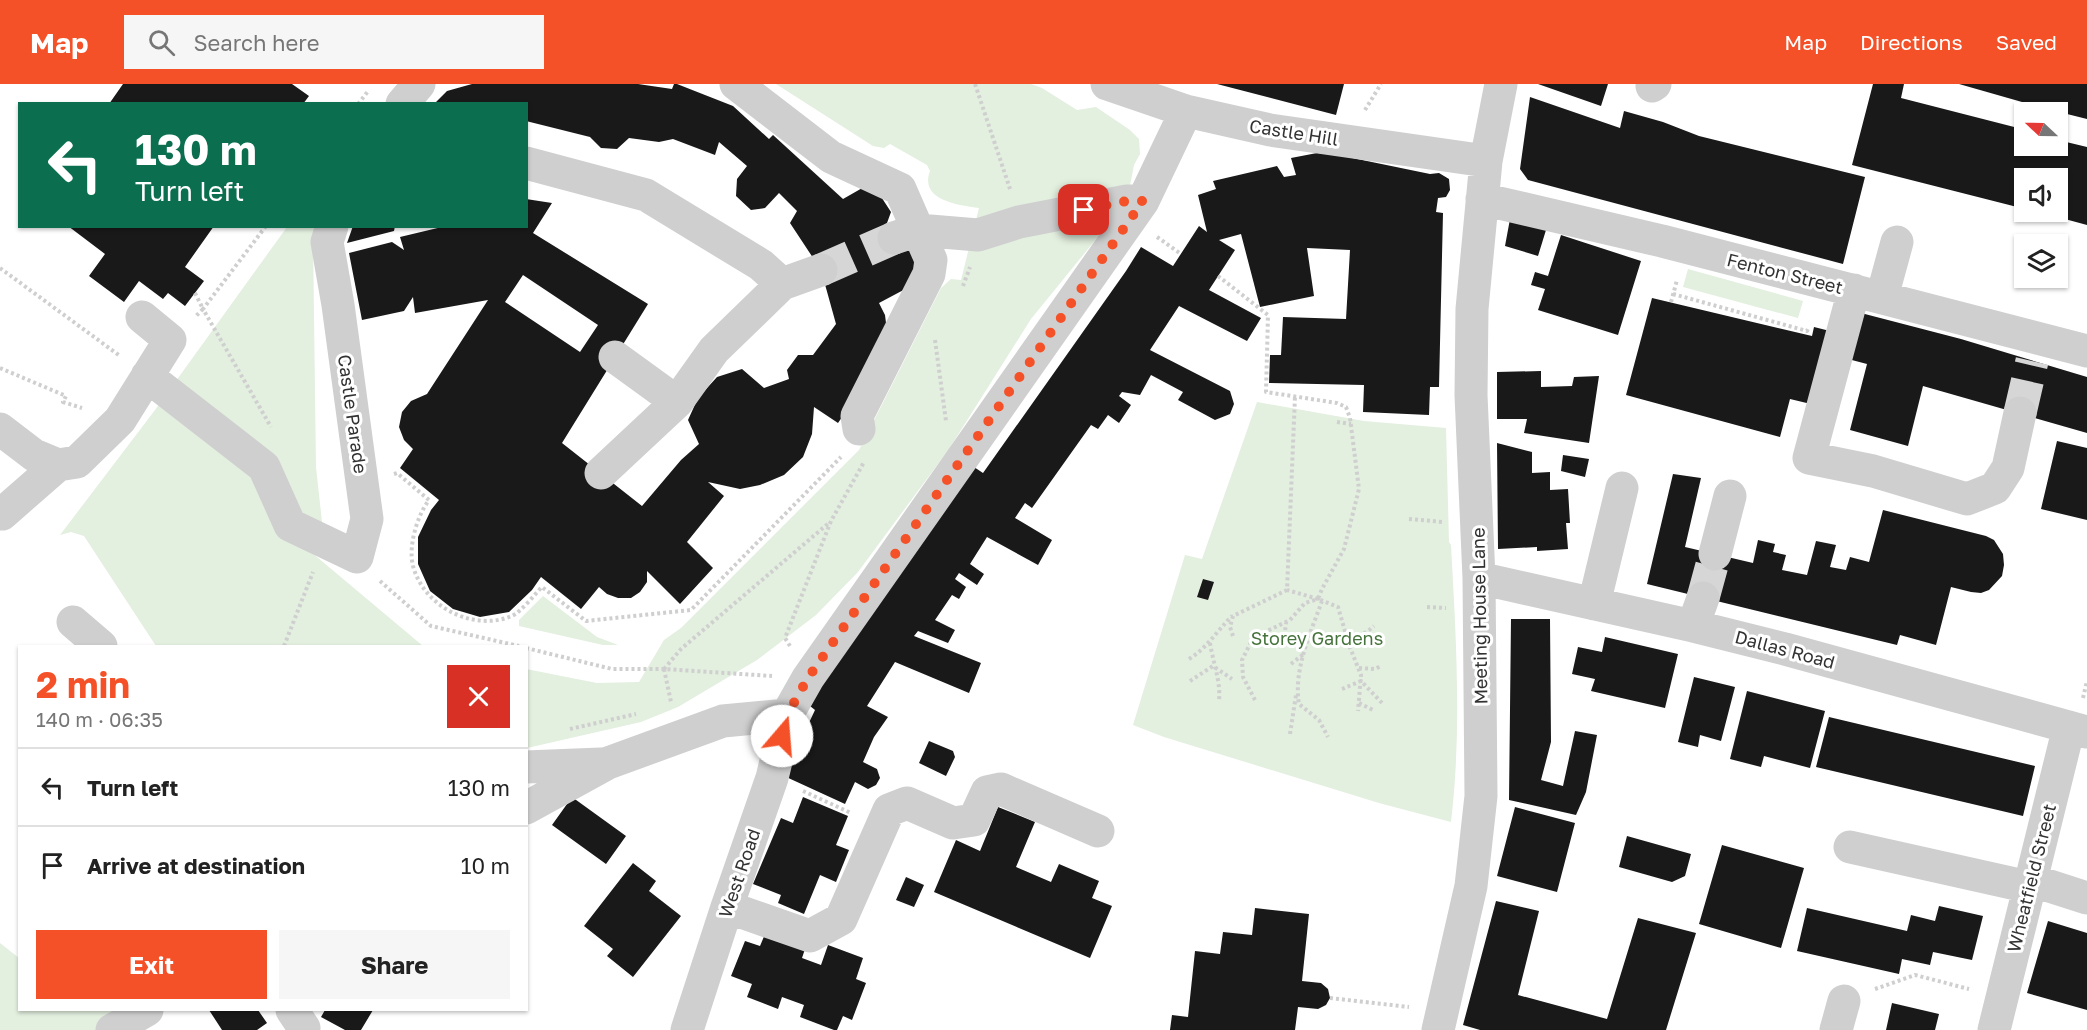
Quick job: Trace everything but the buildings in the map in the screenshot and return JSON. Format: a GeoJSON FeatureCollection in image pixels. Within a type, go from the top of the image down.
{"type":"FeatureCollection","features":[{"type":"Feature","properties":{"kind":"street"},"geometry":{"type":"LineString","coordinates":[[404,102],[419,84]]}},
{"type":"Feature","properties":{"kind":"street"},"geometry":{"type":"LineString","coordinates":[[736,84],[831,157],[900,189],[906,234],[931,260],[929,274],[857,416],[859,429]]}},
{"type":"Feature","properties":{"kind":"street","name":"Castle Hill"},"geometry":{"type":"LineString","coordinates":[[1107,84],[1155,92],[1186,111],[1270,130],[1486,161]]}},
{"type":"Feature","properties":{"kind":"street","name":"Meeting House Lane"},"geometry":{"type":"LineString","coordinates":[[1438,1030],[1471,886],[1482,796],[1479,578],[1471,396],[1472,309],[1486,161],[1501,84]]}},
{"type":"Feature","properties":{"kind":"street","name":"West Road"},"geometry":{"type":"LineString","coordinates":[[692,1015],[772,778],[787,715],[808,678],[1143,201],[1186,111]]}},
{"type":"Feature","properties":{"kind":"street"},"geometry":{"type":"LineString","coordinates":[[528,164],[646,195],[761,265],[782,284]]}},
{"type":"Feature","properties":{"kind":"street","name":"Fenton Street"},"geometry":{"type":"LineString","coordinates":[[1482,199],[1662,241],[1868,294],[2035,350],[2087,351]]}},
{"type":"Feature","properties":{"kind":"street"},"geometry":{"type":"LineString","coordinates":[[906,234],[978,235],[1019,222],[1127,201],[1143,201]]}},
{"type":"Feature","properties":{"kind":"street","name":"Castle Parade"},"geometry":{"type":"LineString","coordinates":[[331,228],[327,242],[338,305],[367,519],[357,557]]}},
{"type":"Feature","properties":{"kind":"street"},"geometry":{"type":"LineString","coordinates":[[1897,242],[1868,294],[1809,458],[1873,471],[1967,500],[1995,488],[2008,468],[2020,413]]}},
{"type":"Feature","properties":{"kind":"street"},"geometry":{"type":"LineString","coordinates":[[601,473],[677,402],[714,351],[782,284],[821,270]]}},
{"type":"Feature","properties":{"kind":"street"},"geometry":{"type":"LineString","coordinates":[[0,429],[34,455],[58,465],[77,462],[120,420],[170,340],[142,317]]}},
{"type":"Feature","properties":{"kind":"street"},"geometry":{"type":"LineString","coordinates":[[615,357],[677,402]]}},
{"type":"Feature","properties":{"kind":"street"},"geometry":{"type":"LineString","coordinates":[[147,376],[264,467],[290,525],[357,557]]}},
{"type":"Feature","properties":{"kind":"street"},"geometry":{"type":"LineString","coordinates":[[2,514],[58,465]]}},
{"type":"Feature","properties":{"kind":"street"},"geometry":{"type":"LineString","coordinates":[[1594,604],[1622,488]]}},
{"type":"Feature","properties":{"kind":"street"},"geometry":{"type":"LineString","coordinates":[[1715,554],[1730,496]]}},
{"type":"Feature","properties":{"kind":"street","name":"Dallas Road"},"geometry":{"type":"LineString","coordinates":[[1479,578],[1594,604],[1698,612],[1785,649],[2078,729]]}},
{"type":"Feature","properties":{"kind":"street"},"geometry":{"type":"LineString","coordinates":[[73,622],[100,645]]}},
{"type":"Feature","properties":{"kind":"street"},"geometry":{"type":"LineString","coordinates":[[528,807],[608,763],[723,721],[787,715]]}},
{"type":"Feature","properties":{"kind":"street","name":"Wheatfield Street"},"geometry":{"type":"LineString","coordinates":[[1998,1021],[2030,884],[2078,729]]}},
{"type":"Feature","properties":{"kind":"street"},"geometry":{"type":"LineString","coordinates":[[528,767],[608,763]]}},
{"type":"Feature","properties":{"kind":"street"},"geometry":{"type":"LineString","coordinates":[[727,907],[810,936],[841,919],[889,810],[907,803],[953,823],[974,820],[987,792],[1000,789],[1098,831]]}},
{"type":"Feature","properties":{"kind":"street"},"geometry":{"type":"LineString","coordinates":[[1850,848],[2030,884],[2087,898]]}},
{"type":"Feature","properties":{"kind":"street"},"geometry":{"type":"LineString","coordinates":[[112,1030],[145,1011]]}},
{"type":"Feature","properties":{"kind":"path"},"geometry":{"type":"LineString","coordinates":[[360,102],[373,84]]}},
{"type":"Feature","properties":{"kind":"path"},"geometry":{"type":"LineString","coordinates":[[975,84],[1019,222]]}},
{"type":"Feature","properties":{"kind":"path"},"geometry":{"type":"LineString","coordinates":[[1359,119],[1381,84]]}},
{"type":"Feature","properties":{"kind":"path"},"geometry":{"type":"LineString","coordinates":[[264,228],[203,309],[277,437]]}},
{"type":"Feature","properties":{"kind":"path"},"geometry":{"type":"LineString","coordinates":[[0,268],[147,376]]}},
{"type":"Feature","properties":{"kind":"path"},"geometry":{"type":"LineString","coordinates":[[1218,276],[1268,315],[1266,392],[1337,403],[1346,407],[1351,424],[1359,489],[1344,549],[1322,589],[1305,652],[1290,734]]}},
{"type":"Feature","properties":{"kind":"path"},"geometry":{"type":"LineString","coordinates":[[1671,302],[1676,286]]}},
{"type":"Feature","properties":{"kind":"path"},"geometry":{"type":"LineString","coordinates":[[1674,294],[1807,331]]}},
{"type":"Feature","properties":{"kind":"path"},"geometry":{"type":"LineString","coordinates":[[935,338],[952,473]]}},
{"type":"Feature","properties":{"kind":"path"},"geometry":{"type":"LineString","coordinates":[[0,368],[66,396],[63,402],[120,420]]}},
{"type":"Feature","properties":{"kind":"path"},"geometry":{"type":"LineString","coordinates":[[1287,590],[1296,396]]}},
{"type":"Feature","properties":{"kind":"path"},"geometry":{"type":"LineString","coordinates":[[1337,422],[1351,424]]}},
{"type":"Feature","properties":{"kind":"path"},"geometry":{"type":"LineString","coordinates":[[398,473],[429,500],[413,534],[412,565],[426,593],[452,614],[482,622],[514,615],[542,586],[586,621],[691,610],[850,448],[859,429]]}},
{"type":"Feature","properties":{"kind":"path"},"geometry":{"type":"LineString","coordinates":[[1409,519],[1433,522]]}},
{"type":"Feature","properties":{"kind":"path"},"geometry":{"type":"LineString","coordinates":[[664,669],[681,649],[831,521],[785,638],[808,678]]}},
{"type":"Feature","properties":{"kind":"path"},"geometry":{"type":"LineString","coordinates":[[284,645],[320,541]]}},
{"type":"Feature","properties":{"kind":"path"},"geometry":{"type":"LineString","coordinates":[[357,557],[379,580],[431,626],[515,645]]}},
{"type":"Feature","properties":{"kind":"path"},"geometry":{"type":"LineString","coordinates":[[1189,659],[1204,650],[1233,616],[1287,590],[1320,600],[1338,607],[1361,675],[1358,711]]}},
{"type":"Feature","properties":{"kind":"path"},"geometry":{"type":"LineString","coordinates":[[1255,699],[1243,677],[1242,660],[1250,644],[1263,633],[1290,620],[1305,603],[1320,600]]}},
{"type":"Feature","properties":{"kind":"path"},"geometry":{"type":"LineString","coordinates":[[1427,607],[1447,608]]}},
{"type":"Feature","properties":{"kind":"path"},"geometry":{"type":"LineString","coordinates":[[1233,616],[1230,627],[1233,636]]}},
{"type":"Feature","properties":{"kind":"path"},"geometry":{"type":"LineString","coordinates":[[1283,648],[1286,622]]}},
{"type":"Feature","properties":{"kind":"path"},"geometry":{"type":"LineString","coordinates":[[1346,635],[1356,636],[1366,633],[1374,626]]}},
{"type":"Feature","properties":{"kind":"path"},"geometry":{"type":"LineString","coordinates":[[1210,642],[1213,666],[1220,689],[1219,701]]}},
{"type":"Feature","properties":{"kind":"path"},"geometry":{"type":"LineString","coordinates":[[528,648],[612,669],[664,669],[808,678]]}},
{"type":"Feature","properties":{"kind":"path"},"geometry":{"type":"LineString","coordinates":[[1291,664],[1305,652]]}},
{"type":"Feature","properties":{"kind":"path"},"geometry":{"type":"LineString","coordinates":[[1213,666],[1232,679]]}},
{"type":"Feature","properties":{"kind":"path"},"geometry":{"type":"LineString","coordinates":[[1191,681],[1213,666]]}},
{"type":"Feature","properties":{"kind":"path"},"geometry":{"type":"LineString","coordinates":[[1358,668],[1375,669],[1381,666]]}},
{"type":"Feature","properties":{"kind":"path"},"geometry":{"type":"LineString","coordinates":[[661,706],[672,702],[664,669]]}},
{"type":"Feature","properties":{"kind":"path"},"geometry":{"type":"LineString","coordinates":[[1342,689],[1361,681]]}},
{"type":"Feature","properties":{"kind":"path"},"geometry":{"type":"LineString","coordinates":[[1361,681],[1383,704]]}},
{"type":"Feature","properties":{"kind":"path"},"geometry":{"type":"LineString","coordinates":[[1297,692],[1299,704],[1319,720],[1328,737]]}},
{"type":"Feature","properties":{"kind":"path"},"geometry":{"type":"LineString","coordinates":[[1359,703],[1373,710]]}},
{"type":"Feature","properties":{"kind":"path"},"geometry":{"type":"LineString","coordinates":[[560,731],[639,713]]}},
{"type":"Feature","properties":{"kind":"path"},"geometry":{"type":"LineString","coordinates":[[815,797],[832,804]]}},
{"type":"Feature","properties":{"kind":"path"},"geometry":{"type":"LineString","coordinates":[[1840,1015],[1915,975],[1998,1021]]}},
{"type":"Feature","properties":{"kind":"path"},"geometry":{"type":"LineString","coordinates":[[1329,998],[1402,1006]]}},
{"type":"Feature","properties":{"kind":"green space"},"geometry":{"type":"Polygon","coordinates":[[[776,84],[1031,84],[1042,88],[1077,110],[1096,107],[1130,130],[1139,139],[1140,154],[1134,165],[1127,201],[1031,319],[949,449],[858,572],[816,615],[757,660],[678,707],[641,722],[528,748],[528,669],[597,683],[639,682],[664,640],[681,628],[859,450],[941,288],[951,279],[961,280],[979,208],[951,203],[935,195],[930,189],[928,181],[930,171],[927,165],[890,144],[884,148],[873,146],[776,84]]]}},
{"type":"Feature","properties":{"kind":"green space"},"geometry":{"type":"Polygon","coordinates":[[[286,228],[318,228],[313,240],[316,467],[322,522],[311,552],[422,645],[155,645],[84,536],[71,532],[60,535],[155,410],[286,228]]]}},
{"type":"Feature","properties":{"kind":"green space"},"geometry":{"type":"Polygon","coordinates":[[[1688,269],[1803,301],[1798,318],[1683,287],[1688,269]]]}},
{"type":"Feature","properties":{"kind":"green space","name":"Storey Gardens"},"geometry":{"type":"Polygon","coordinates":[[[1257,402],[1364,421],[1446,428],[1449,542],[1455,614],[1457,684],[1456,753],[1451,822],[1379,803],[1164,737],[1133,725],[1185,555],[1202,559],[1257,402]]]}},
{"type":"Feature","properties":{"kind":"green space"},"geometry":{"type":"Polygon","coordinates":[[[543,596],[597,637],[618,645],[603,645],[519,626],[519,620],[543,596]]]}},
{"type":"Feature","properties":{"kind":"green space"},"geometry":{"type":"Polygon","coordinates":[[[0,943],[18,957],[18,1011],[124,1011],[96,1030],[0,1030],[0,943]]]}},
{"type":"Feature","properties":{"kind":"tunnel"},"geometry":{"type":"LineString","coordinates":[[821,270],[894,238]]}},
{"type":"Feature","properties":{"kind":"tunnel"},"geometry":{"type":"LineString","coordinates":[[2020,413],[2032,361]]}},
{"type":"Feature","properties":{"kind":"tunnel"},"geometry":{"type":"LineString","coordinates":[[1703,598],[1715,554]]}},
{"type":"Feature","properties":{"kind":"route"},"geometry":{"type":"LineString","coordinates":[[782,736],[787,715],[808,678],[1143,201],[1127,201],[1084,210]]}}]}
